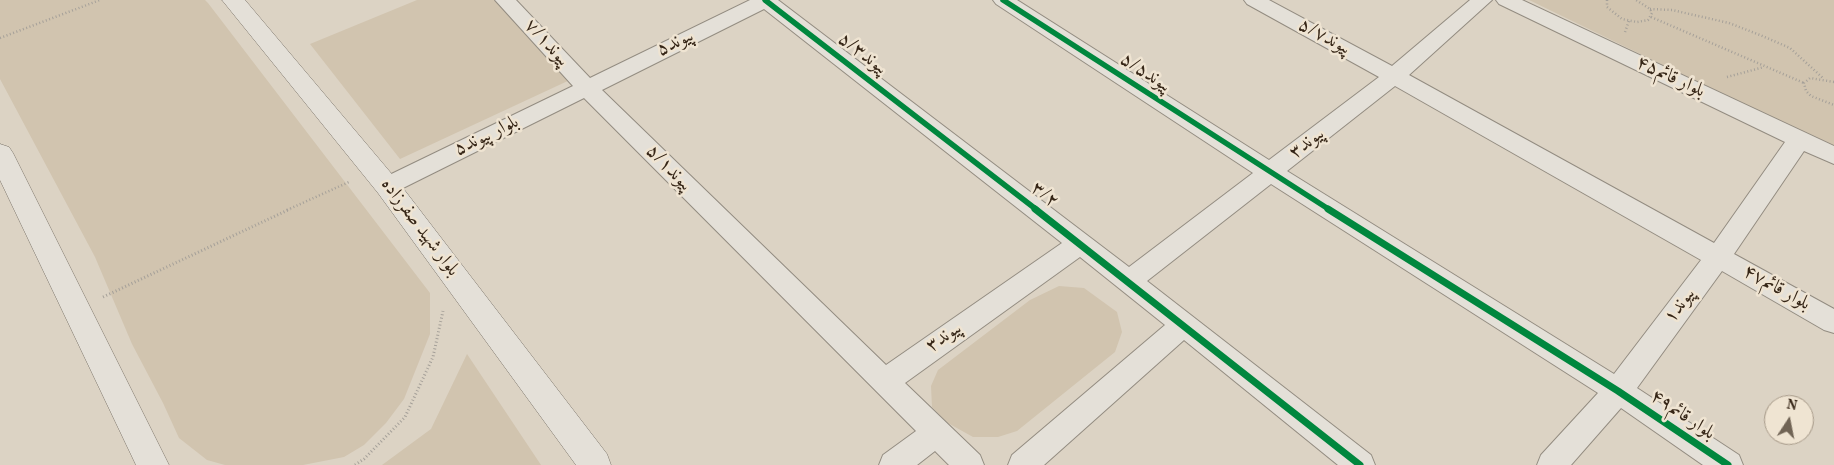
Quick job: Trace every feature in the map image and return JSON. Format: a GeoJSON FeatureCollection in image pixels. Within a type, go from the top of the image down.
{"type":"FeatureCollection","features":[{"type":"Feature","properties":{"kind":"street","name":"بلوار شهید صفرزاده"},"geometry":{"type":"LineString","coordinates":[[233,0],[380,178],[454,273],[595,465]]}},
{"type":"Feature","properties":{"kind":"street","name":"پیوند۷/۱"},"geometry":{"type":"LineString","coordinates":[[504,0],[587,88]]}},
{"type":"Feature","properties":{"kind":"street","name":"پیوند۵"},"geometry":{"type":"LineString","coordinates":[[587,88],[765,0]]}},
{"type":"Feature","properties":{"kind":"street","name":"پیوند۵/۳"},"geometry":{"type":"LineString","coordinates":[[765,0],[940,134]]}},
{"type":"Feature","properties":{"kind":"street","name":"پیوند۵/۵"},"geometry":{"type":"LineString","coordinates":[[1003,0],[1271,173],[1618,391]]}},
{"type":"Feature","properties":{"kind":"street","name":"پیوند۵/۷"},"geometry":{"type":"LineString","coordinates":[[1254,0],[1718,257]]}},
{"type":"Feature","properties":{"kind":"street","name":"پیوند۳"},"geometry":{"type":"LineString","coordinates":[[1129,281],[1394,76],[1482,0]]}},
{"type":"Feature","properties":{"kind":"street","name":"بلوار قائم۴۵"},"geometry":{"type":"LineString","coordinates":[[1506,0],[1834,156]]}},
{"type":"Feature","properties":{"kind":"street","name":"بلوار پیوند۵"},"geometry":{"type":"LineString","coordinates":[[380,178],[587,88]]}},
{"type":"Feature","properties":{"kind":"street","name":"پیوند۵/۱"},"geometry":{"type":"LineString","coordinates":[[587,88],[749,250],[969,465]]}},
{"type":"Feature","properties":{"kind":"street","name":"۳/۲"},"geometry":{"type":"LineString","coordinates":[[940,134],[1184,324],[1360,465]]}},
{"type":"Feature","properties":{"kind":"street","name":"پیوند۱"},"geometry":{"type":"LineString","coordinates":[[1552,465],[1618,391],[1718,257],[1800,139]]}},
{"type":"Feature","properties":{"kind":"street"},"geometry":{"type":"LineString","coordinates":[[0,153],[153,465]]}},
{"type":"Feature","properties":{"kind":"street","name":"پیوند۳"},"geometry":{"type":"LineString","coordinates":[[884,382],[1081,243]]}},
{"type":"Feature","properties":{"kind":"street","name":"بلوار قائم۴۷"},"geometry":{"type":"LineString","coordinates":[[1718,257],[1834,322]]}},
{"type":"Feature","properties":{"kind":"street"},"geometry":{"type":"LineString","coordinates":[[1023,465],[1184,324]]}},
{"type":"Feature","properties":{"kind":"street","name":"بلوار قائم۴۹"},"geometry":{"type":"LineString","coordinates":[[1618,391],[1728,465]]}},
{"type":"Feature","properties":{"kind":"street"},"geometry":{"type":"LineString","coordinates":[[894,465],[936,432]]}},
{"type":"Feature","properties":{"kind":"path"},"geometry":{"type":"LineString","coordinates":[[0,38],[100,0]]}},
{"type":"Feature","properties":{"kind":"path"},"geometry":{"type":"LineString","coordinates":[[1608,0],[1607,7],[1622,18],[1643,21],[1651,17],[1804,83]]}},
{"type":"Feature","properties":{"kind":"path"},"geometry":{"type":"LineString","coordinates":[[1636,0],[1650,9],[1672,10],[1729,23],[1760,35],[1790,48],[1824,79]]}},
{"type":"Feature","properties":{"kind":"path"},"geometry":{"type":"LineString","coordinates":[[1650,9],[1651,17]]}},
{"type":"Feature","properties":{"kind":"path"},"geometry":{"type":"LineString","coordinates":[[1719,80],[1765,66]]}},
{"type":"Feature","properties":{"kind":"path"},"geometry":{"type":"LineString","coordinates":[[1804,83],[1810,78],[1834,82]]}},
{"type":"Feature","properties":{"kind":"path"},"geometry":{"type":"LineString","coordinates":[[1804,83],[1806,92],[1811,96],[1834,105]]}},
{"type":"Feature","properties":{"kind":"path"},"geometry":{"type":"LineString","coordinates":[[75,308],[110,294],[216,242],[380,178]]}},
{"type":"Feature","properties":{"kind":"path"},"geometry":{"type":"LineString","coordinates":[[356,465],[405,417],[432,357],[454,273]]}},
{"type":"Feature","properties":{"kind":"shaded area"},"geometry":{"type":"Polygon","coordinates":[[[0,0],[205,0],[208,3],[430,293],[430,334],[404,399],[386,423],[364,445],[344,457],[303,465],[225,465],[207,460],[179,438],[132,344],[95,257],[0,79],[0,0]]]}},
{"type":"Feature","properties":{"kind":"shaded area"},"geometry":{"type":"Polygon","coordinates":[[[417,0],[495,0],[572,79],[400,159],[310,44],[417,0]]]}},
{"type":"Feature","properties":{"kind":"shaded area"},"geometry":{"type":"Polygon","coordinates":[[[1529,0],[1834,0],[1834,148],[1529,0]]]}},
{"type":"Feature","properties":{"kind":"shaded area"},"geometry":{"type":"Polygon","coordinates":[[[1059,286],[1084,288],[1117,312],[1122,332],[1115,352],[1017,431],[998,437],[973,437],[946,422],[932,407],[931,386],[938,370],[1030,300],[1059,286]]]}},
{"type":"Feature","properties":{"kind":"shaded area"},"geometry":{"type":"Polygon","coordinates":[[[467,354],[541,465],[382,465],[431,429],[467,354]]]}},
{"type":"Feature","properties":{"kind":"cycle path"},"geometry":{"type":"LineString","coordinates":[[765,0],[1129,281],[1360,465]]}},
{"type":"Feature","properties":{"kind":"cycle path"},"geometry":{"type":"LineString","coordinates":[[1003,0],[1271,173],[1618,391],[1728,465]]}}]}
